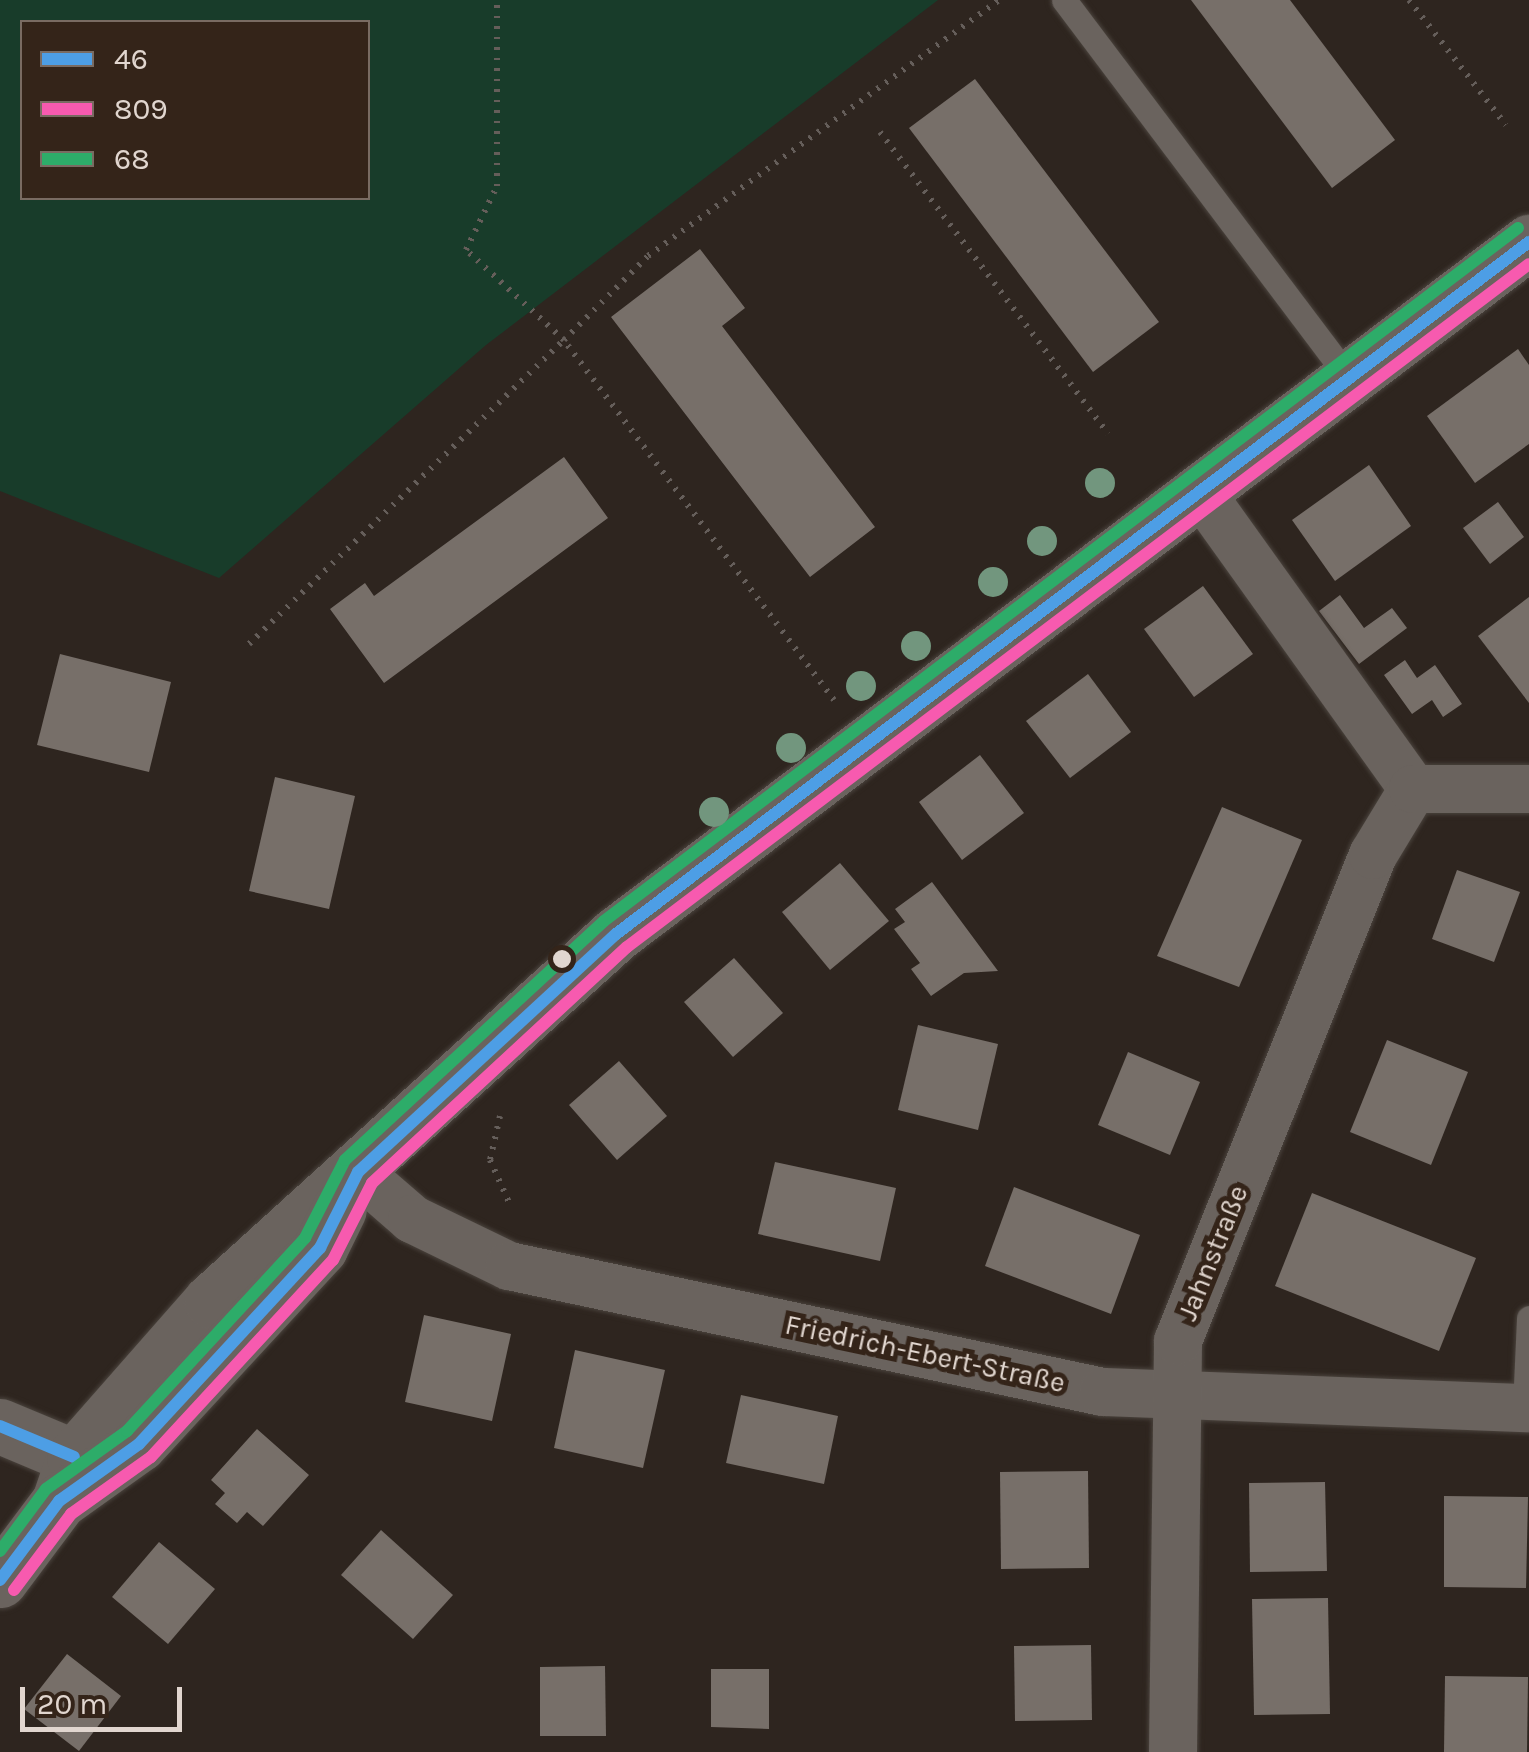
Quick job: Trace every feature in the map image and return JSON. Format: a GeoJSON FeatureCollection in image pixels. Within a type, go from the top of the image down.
{"type":"FeatureCollection","features":[{"type":"Feature","properties":{"kind":"main road"},"geometry":{"type":"LineString","coordinates":[[7,1557],[211,1301],[358,1172],[616,934],[1529,242]]}},
{"type":"Feature","properties":{"kind":"main road"},"geometry":{"type":"LineString","coordinates":[[0,1426],[66,1479]]}},
{"type":"Feature","properties":{"kind":"street"},"geometry":{"type":"LineString","coordinates":[[1199,490],[1413,788],[1529,789]]}},
{"type":"Feature","properties":{"kind":"street","name":"Jahnstraße"},"geometry":{"type":"LineString","coordinates":[[1173,1752],[1173,1398],[1178,1341],[1373,856],[1413,788]]}},
{"type":"Feature","properties":{"kind":"street","name":"Friedrich-Ebert-Straße"},"geometry":{"type":"LineString","coordinates":[[358,1172],[412,1219],[509,1266],[1103,1392],[1173,1398],[1527,1407]]}},
{"type":"Feature","properties":{"kind":"lane"},"geometry":{"type":"LineString","coordinates":[[1064,0],[1348,377]]}},
{"type":"Feature","properties":{"kind":"lane","name":"Friedrich-Ebert-Straße"},"geometry":{"type":"LineString","coordinates":[[1527,1407],[1529,1318]]}},
{"type":"Feature","properties":{"kind":"path"},"geometry":{"type":"LineString","coordinates":[[497,0],[497,186],[466,250],[564,340],[825,685],[862,744]]}},
{"type":"Feature","properties":{"kind":"path"},"geometry":{"type":"LineString","coordinates":[[249,644],[648,256],[999,0]]}},
{"type":"Feature","properties":{"kind":"path"},"geometry":{"type":"LineString","coordinates":[[1409,0],[1506,125]]}},
{"type":"Feature","properties":{"kind":"path"},"geometry":{"type":"LineString","coordinates":[[880,132],[1108,434]]}},
{"type":"Feature","properties":{"kind":"path"},"geometry":{"type":"LineString","coordinates":[[506,1102],[490,1160],[496,1183],[523,1219]]}},
{"type":"Feature","properties":{"kind":"green space"},"geometry":{"type":"Polygon","coordinates":[[[0,0],[938,0],[486,345],[219,578],[0,491],[0,0]]]}},
{"type":"Feature","properties":{"kind":"building"},"geometry":{"type":"Polygon","coordinates":[[[1191,0],[1290,0],[1395,140],[1332,188],[1191,0]]]}},
{"type":"Feature","properties":{"kind":"building"},"geometry":{"type":"Polygon","coordinates":[[[975,79],[1159,322],[1093,372],[909,128],[975,79]]]}},
{"type":"Feature","properties":{"kind":"building"},"geometry":{"type":"Polygon","coordinates":[[[700,249],[745,308],[722,326],[875,527],[810,577],[611,317],[700,249]]]}},
{"type":"Feature","properties":{"kind":"building"},"geometry":{"type":"Polygon","coordinates":[[[1518,349],[1529,365],[1529,444],[1475,483],[1427,416],[1518,349]]]}},
{"type":"Feature","properties":{"kind":"building"},"geometry":{"type":"Polygon","coordinates":[[[564,457],[608,518],[384,683],[330,609],[365,583],[374,596],[564,457]]]}},
{"type":"Feature","properties":{"kind":"building"},"geometry":{"type":"Polygon","coordinates":[[[1369,465],[1411,526],[1335,581],[1292,520],[1369,465]]]}},
{"type":"Feature","properties":{"kind":"building"},"geometry":{"type":"Polygon","coordinates":[[[1498,502],[1524,537],[1490,564],[1463,528],[1498,502]]]}},
{"type":"Feature","properties":{"kind":"building"},"geometry":{"type":"Polygon","coordinates":[[[1203,586],[1253,654],[1194,697],[1144,629],[1203,586]]]}},
{"type":"Feature","properties":{"kind":"building"},"geometry":{"type":"Polygon","coordinates":[[[1340,595],[1364,628],[1392,608],[1407,628],[1359,664],[1319,611],[1340,595]]]}},
{"type":"Feature","properties":{"kind":"building"},"geometry":{"type":"Polygon","coordinates":[[[1529,597],[1529,703],[1478,636],[1529,597]]]}},
{"type":"Feature","properties":{"kind":"building"},"geometry":{"type":"Polygon","coordinates":[[[60,654],[171,682],[149,772],[37,745],[60,654]]]}},
{"type":"Feature","properties":{"kind":"building"},"geometry":{"type":"Polygon","coordinates":[[[1405,660],[1417,678],[1435,665],[1462,704],[1443,717],[1432,700],[1412,714],[1384,675],[1405,660]]]}},
{"type":"Feature","properties":{"kind":"building"},"geometry":{"type":"Polygon","coordinates":[[[1088,674],[1131,732],[1070,778],[1026,721],[1088,674]]]}},
{"type":"Feature","properties":{"kind":"building"},"geometry":{"type":"Polygon","coordinates":[[[980,755],[1024,813],[962,860],[919,802],[980,755]]]}},
{"type":"Feature","properties":{"kind":"building"},"geometry":{"type":"Polygon","coordinates":[[[275,777],[355,796],[329,909],[249,891],[275,777]]]}},
{"type":"Feature","properties":{"kind":"building"},"geometry":{"type":"Polygon","coordinates":[[[1222,807],[1302,840],[1239,987],[1157,956],[1222,807]]]}},
{"type":"Feature","properties":{"kind":"building"},"geometry":{"type":"Polygon","coordinates":[[[840,863],[889,921],[830,970],[782,912],[840,863]]]}},
{"type":"Feature","properties":{"kind":"building"},"geometry":{"type":"Polygon","coordinates":[[[1457,870],[1520,892],[1494,962],[1432,939],[1457,870]]]}},
{"type":"Feature","properties":{"kind":"building"},"geometry":{"type":"Polygon","coordinates":[[[932,882],[998,971],[964,973],[931,996],[911,969],[920,963],[894,929],[905,922],[895,909],[932,882]]]}},
{"type":"Feature","properties":{"kind":"building"},"geometry":{"type":"Polygon","coordinates":[[[734,958],[783,1013],[733,1057],[684,1002],[734,958]]]}},
{"type":"Feature","properties":{"kind":"building"},"geometry":{"type":"Polygon","coordinates":[[[918,1025],[998,1044],[978,1130],[898,1110],[918,1025]]]}},
{"type":"Feature","properties":{"kind":"building"},"geometry":{"type":"Polygon","coordinates":[[[1387,1040],[1468,1072],[1431,1165],[1350,1132],[1387,1040]]]}},
{"type":"Feature","properties":{"kind":"building"},"geometry":{"type":"Polygon","coordinates":[[[1128,1052],[1200,1082],[1170,1155],[1098,1125],[1128,1052]]]}},
{"type":"Feature","properties":{"kind":"building"},"geometry":{"type":"Polygon","coordinates":[[[619,1061],[667,1116],[617,1160],[569,1105],[619,1061]]]}},
{"type":"Feature","properties":{"kind":"building"},"geometry":{"type":"Polygon","coordinates":[[[775,1162],[896,1188],[880,1261],[758,1234],[775,1162]]]}},
{"type":"Feature","properties":{"kind":"building"},"geometry":{"type":"Polygon","coordinates":[[[1014,1187],[1140,1235],[1111,1314],[985,1266],[1014,1187]]]}},
{"type":"Feature","properties":{"kind":"building"},"geometry":{"type":"Polygon","coordinates":[[[1312,1193],[1476,1258],[1439,1351],[1275,1286],[1312,1193]]]}},
{"type":"Feature","properties":{"kind":"building"},"geometry":{"type":"Polygon","coordinates":[[[424,1315],[511,1334],[492,1421],[405,1402],[424,1315]]]}},
{"type":"Feature","properties":{"kind":"building"},"geometry":{"type":"Polygon","coordinates":[[[575,1350],[665,1370],[643,1468],[554,1448],[575,1350]]]}},
{"type":"Feature","properties":{"kind":"building"},"geometry":{"type":"Polygon","coordinates":[[[741,1395],[838,1416],[824,1484],[726,1463],[741,1395]]]}},
{"type":"Feature","properties":{"kind":"building"},"geometry":{"type":"Polygon","coordinates":[[[257,1429],[309,1475],[263,1526],[247,1512],[237,1523],[215,1504],[225,1493],[211,1480],[257,1429]]]}},
{"type":"Feature","properties":{"kind":"building"},"geometry":{"type":"Polygon","coordinates":[[[1088,1471],[1089,1568],[1001,1569],[1000,1472],[1088,1471]]]}},
{"type":"Feature","properties":{"kind":"building"},"geometry":{"type":"Polygon","coordinates":[[[1325,1482],[1327,1571],[1250,1572],[1249,1483],[1325,1482]]]}},
{"type":"Feature","properties":{"kind":"building"},"geometry":{"type":"Polygon","coordinates":[[[1444,1496],[1528,1497],[1526,1588],[1444,1587],[1444,1496]]]}},
{"type":"Feature","properties":{"kind":"building"},"geometry":{"type":"Polygon","coordinates":[[[381,1530],[453,1595],[413,1639],[341,1575],[381,1530]]]}},
{"type":"Feature","properties":{"kind":"building"},"geometry":{"type":"Polygon","coordinates":[[[159,1542],[215,1589],[168,1644],[112,1597],[159,1542]]]}},
{"type":"Feature","properties":{"kind":"building"},"geometry":{"type":"Polygon","coordinates":[[[1328,1598],[1330,1714],[1254,1715],[1252,1599],[1328,1598]]]}},
{"type":"Feature","properties":{"kind":"building"},"geometry":{"type":"Polygon","coordinates":[[[1091,1645],[1092,1720],[1015,1721],[1014,1646],[1091,1645]]]}},
{"type":"Feature","properties":{"kind":"building"},"geometry":{"type":"Polygon","coordinates":[[[67,1654],[121,1696],[79,1751],[24,1709],[67,1654]]]}},
{"type":"Feature","properties":{"kind":"building"},"geometry":{"type":"Polygon","coordinates":[[[605,1666],[606,1736],[540,1736],[540,1667],[605,1666]]]}},
{"type":"Feature","properties":{"kind":"building"},"geometry":{"type":"Polygon","coordinates":[[[711,1669],[769,1669],[769,1729],[711,1727],[711,1669]]]}},
{"type":"Feature","properties":{"kind":"building"},"geometry":{"type":"Polygon","coordinates":[[[1445,1676],[1528,1677],[1527,1752],[1444,1752],[1445,1676]]]}},
{"type":"Feature","properties":{"kind":"transit line","name":"68"},"geometry":{"type":"LineString","coordinates":[[0,1551],[46,1489],[127,1431],[305,1238],[345,1160],[604,921],[1518,228]]}},
{"type":"Feature","properties":{"kind":"transit line","name":"46"},"geometry":{"type":"LineString","coordinates":[[0,1580],[59,1501],[139,1444],[320,1248],[358,1172],[616,934],[1529,242]]}},
{"type":"Feature","properties":{"kind":"transit line","name":"809"},"geometry":{"type":"LineString","coordinates":[[14,1590],[71,1514],[151,1457],[333,1260],[372,1183],[627,947],[1529,264]]}},
{"type":"Feature","properties":{"kind":"transit line","name":"46"},"geometry":{"type":"LineString","coordinates":[[0,1426],[74,1457]]}}]}
